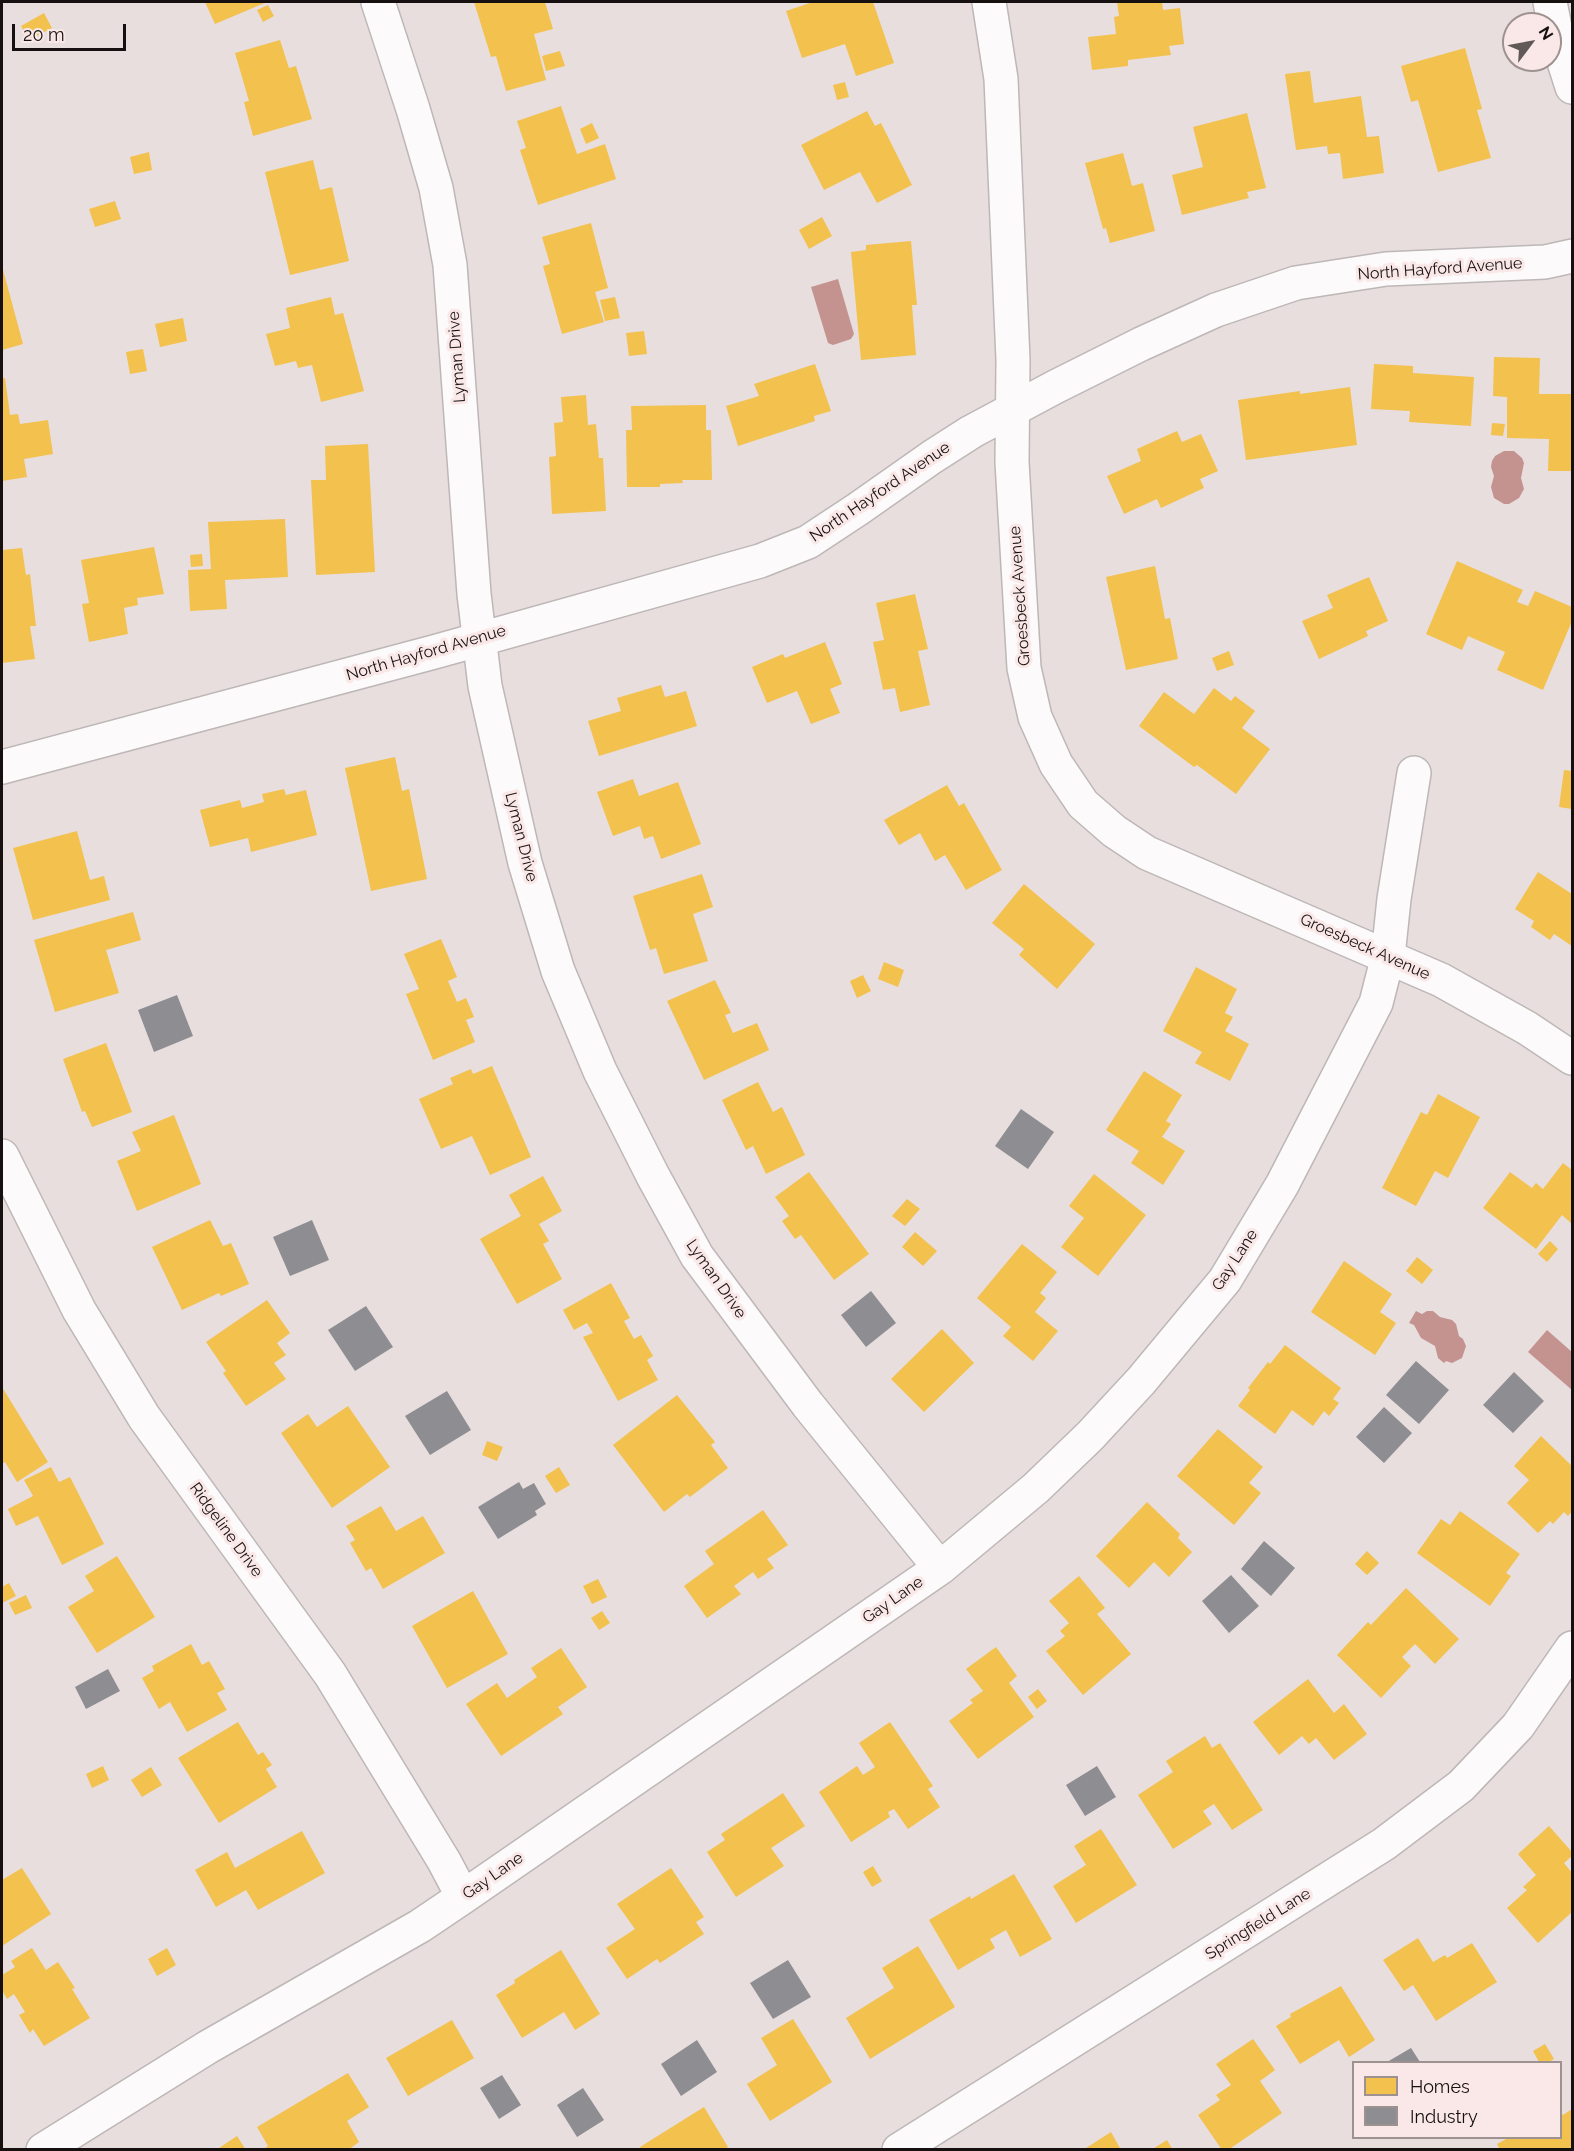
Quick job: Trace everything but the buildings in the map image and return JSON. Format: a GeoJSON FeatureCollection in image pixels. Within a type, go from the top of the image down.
{"type":"FeatureCollection","features":[{"type":"Feature","properties":{"kind":"street","name":"Lyman Drive"},"geometry":{"type":"LineString","coordinates":[[378,2],[436,188],[450,265],[474,594],[485,686],[525,863],[558,971],[600,1071],[653,1176],[697,1256],[808,1405],[940,1568]]}},
{"type":"Feature","properties":{"kind":"street","name":"Groesbeck Avenue"},"geometry":{"type":"LineString","coordinates":[[988,2],[1001,79],[1013,360],[1012,462],[1024,668],[1035,717],[1056,764],[1083,804],[1114,831],[1147,853],[1441,980],[1527,1028],[1572,1058]]}},
{"type":"Feature","properties":{"kind":"street"},"geometry":{"type":"LineString","coordinates":[[1550,2],[1558,43],[1572,87]]}},
{"type":"Feature","properties":{"kind":"street","name":"North Hayford Avenue"},"geometry":{"type":"LineString","coordinates":[[2,767],[480,639],[760,561],[808,542],[971,432],[1141,344],[1216,309],[1296,283],[1386,269],[1545,262],[1572,256]]}},
{"type":"Feature","properties":{"kind":"street","name":"Gay Lane"},"geometry":{"type":"LineString","coordinates":[[43,2150],[208,2047],[420,1926],[463,1897],[940,1568],[1036,1488],[1090,1436],[1141,1381],[1225,1280],[1282,1185],[1376,1003],[1388,956],[1394,899],[1414,773]]}},
{"type":"Feature","properties":{"kind":"street","name":"Ridgeline Drive"},"geometry":{"type":"LineString","coordinates":[[2,1156],[79,1310],[144,1417],[330,1674],[444,1861],[463,1897]]}},
{"type":"Feature","properties":{"kind":"street","name":"Springfield Lane"},"geometry":{"type":"LineString","coordinates":[[899,2150],[1384,1844],[1461,1786],[1518,1726],[1572,1648]]}},
{"type":"Feature","properties":{"kind":"shaded area"},"geometry":{"type":"Polygon","coordinates":[[[838,279],[854,334],[851,339],[833,345],[828,343],[811,287],[838,279]]]}},
{"type":"Feature","properties":{"kind":"shaded area"},"geometry":{"type":"Polygon","coordinates":[[[1504,451],[1514,451],[1524,463],[1521,478],[1524,489],[1519,498],[1509,504],[1504,504],[1494,498],[1491,487],[1494,476],[1492,461],[1495,456],[1504,451]]]}},
{"type":"Feature","properties":{"kind":"shaded area"},"geometry":{"type":"Polygon","coordinates":[[[1416,1311],[1422,1314],[1433,1311],[1456,1324],[1459,1336],[1466,1346],[1462,1358],[1452,1363],[1446,1361],[1444,1363],[1438,1358],[1435,1346],[1421,1338],[1414,1325],[1409,1323],[1416,1311]]]}},
{"type":"Feature","properties":{"kind":"shaded area"},"geometry":{"type":"Polygon","coordinates":[[[1547,1330],[1572,1352],[1572,1390],[1528,1352],[1547,1330]]]}}]}
